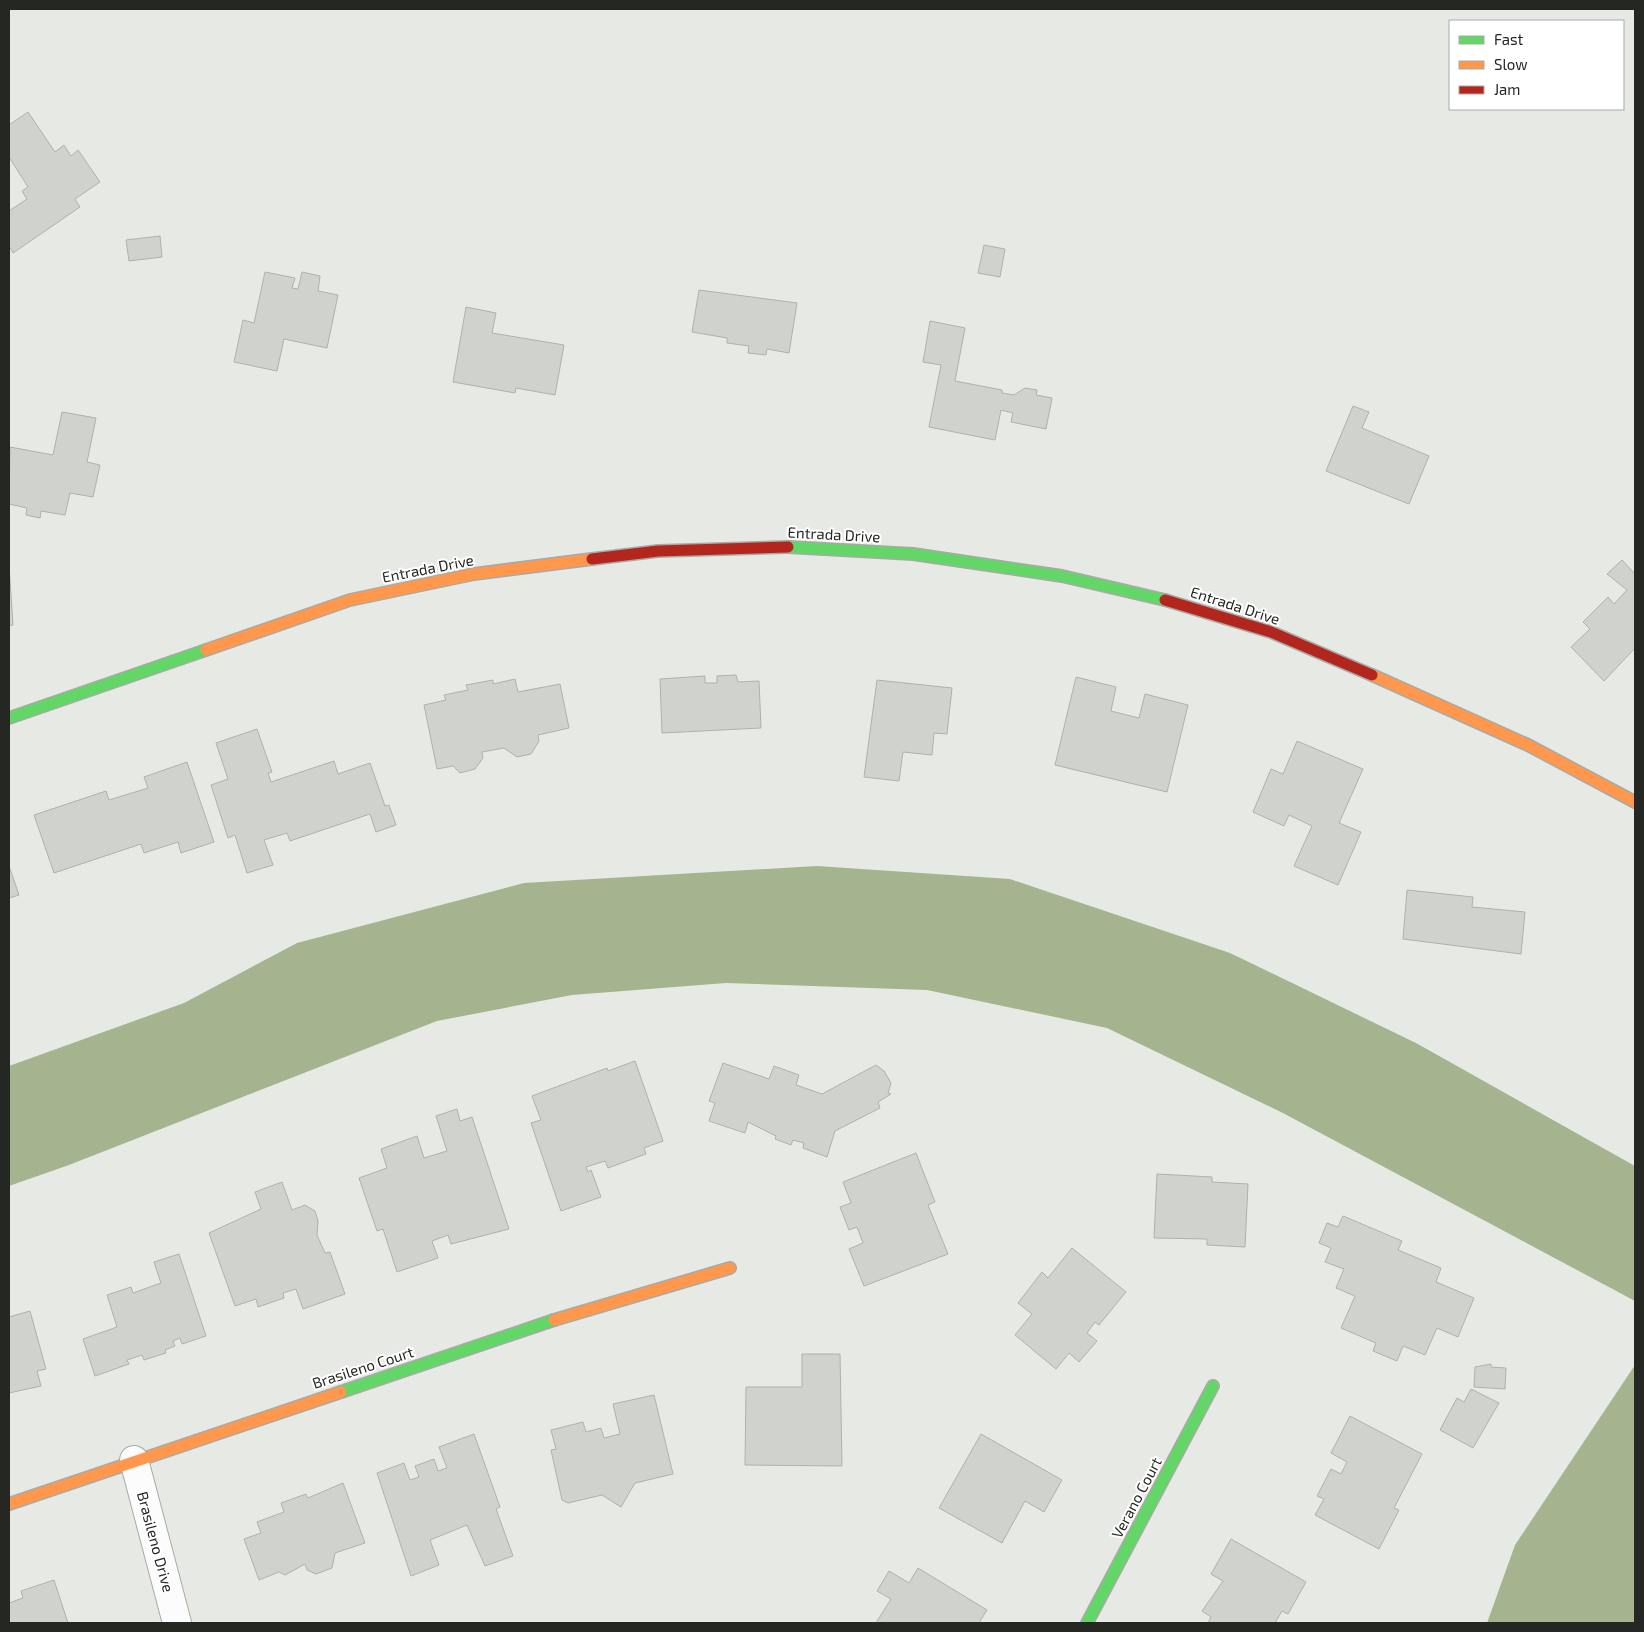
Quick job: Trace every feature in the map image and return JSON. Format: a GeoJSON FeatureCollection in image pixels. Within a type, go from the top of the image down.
{"type":"FeatureCollection","features":[{"type":"Feature","properties":{"kind":"street","name":"Entrada Drive"},"geometry":{"type":"LineString","coordinates":[[9,718],[350,600],[464,576],[658,551],[764,546],[849,549],[912,554],[1062,576],[1167,600],[1271,632],[1326,654],[1528,745],[1635,802]]}},
{"type":"Feature","properties":{"kind":"street","name":"Brasileno Court"},"geometry":{"type":"LineString","coordinates":[[9,1504],[134,1460],[564,1317],[730,1268]]}},
{"type":"Feature","properties":{"kind":"street","name":"Verano Court"},"geometry":{"type":"LineString","coordinates":[[1087,1623],[1213,1386]]}},
{"type":"Feature","properties":{"kind":"street","name":"Brasileno Drive"},"geometry":{"type":"LineString","coordinates":[[134,1460],[177,1623]]}},
{"type":"Feature","properties":{"kind":"shaded area"},"geometry":{"type":"Polygon","coordinates":[[[817,866],[1010,879],[1230,953],[1416,1043],[1635,1166],[1635,1301],[1281,1112],[1107,1028],[927,990],[726,983],[572,995],[437,1021],[69,1165],[9,1186],[9,1066],[184,1003],[297,943],[524,883],[817,866]]]}},
{"type":"Feature","properties":{"kind":"shaded area"},"geometry":{"type":"Polygon","coordinates":[[[1635,1365],[1635,1622],[1487,1623],[1515,1545],[1635,1365]]]}},
{"type":"Feature","properties":{"kind":"building"},"geometry":{"type":"Polygon","coordinates":[[[28,112],[55,152],[64,145],[71,156],[78,150],[100,182],[75,199],[80,207],[13,253],[9,246],[9,211],[27,199],[22,191],[28,187],[9,157],[9,125],[28,112]]]}},
{"type":"Feature","properties":{"kind":"building"},"geometry":{"type":"Polygon","coordinates":[[[160,236],[162,257],[129,261],[126,240],[160,236]]]}},
{"type":"Feature","properties":{"kind":"building"},"geometry":{"type":"Polygon","coordinates":[[[984,245],[1005,249],[1000,277],[978,273],[984,245]]]}},
{"type":"Feature","properties":{"kind":"building"},"geometry":{"type":"Polygon","coordinates":[[[265,272],[295,278],[292,288],[298,289],[302,272],[320,276],[318,291],[338,295],[327,348],[284,339],[277,371],[234,362],[243,320],[254,323],[265,272]]]}},
{"type":"Feature","properties":{"kind":"building"},"geometry":{"type":"Polygon","coordinates":[[[699,290],[797,303],[789,353],[767,349],[766,355],[748,353],[749,346],[727,343],[727,338],[692,332],[699,290]]]}},
{"type":"Feature","properties":{"kind":"building"},"geometry":{"type":"Polygon","coordinates":[[[466,307],[496,313],[492,333],[564,345],[555,395],[516,388],[515,393],[453,382],[466,307]]]}},
{"type":"Feature","properties":{"kind":"building"},"geometry":{"type":"Polygon","coordinates":[[[930,321],[965,328],[955,381],[1002,390],[1002,393],[1014,395],[1025,388],[1037,390],[1036,395],[1052,398],[1046,429],[1011,422],[1013,413],[1001,410],[995,440],[929,427],[941,365],[923,362],[930,321]]]}},
{"type":"Feature","properties":{"kind":"building"},"geometry":{"type":"Polygon","coordinates":[[[1353,406],[1369,412],[1362,428],[1429,456],[1409,504],[1326,471],[1353,406]]]}},
{"type":"Feature","properties":{"kind":"building"},"geometry":{"type":"Polygon","coordinates":[[[62,412],[96,418],[87,462],[100,465],[93,497],[70,493],[65,515],[41,511],[40,518],[26,515],[27,508],[9,504],[10,447],[53,455],[62,412]]]}},
{"type":"Feature","properties":{"kind":"building"},"geometry":{"type":"Polygon","coordinates":[[[1622,560],[1635,574],[1635,648],[1604,681],[1571,647],[1590,629],[1583,622],[1608,597],[1614,604],[1627,590],[1607,574],[1622,560]]]}},
{"type":"Feature","properties":{"kind":"building"},"geometry":{"type":"Polygon","coordinates":[[[9,565],[13,625],[9,626],[9,565]]]}},
{"type":"Feature","properties":{"kind":"building"},"geometry":{"type":"Polygon","coordinates":[[[736,675],[738,682],[759,681],[761,728],[662,733],[660,679],[705,676],[705,683],[717,683],[717,676],[736,675]]]}},
{"type":"Feature","properties":{"kind":"building"},"geometry":{"type":"Polygon","coordinates":[[[1076,677],[1116,687],[1111,711],[1139,718],[1145,694],[1188,705],[1167,792],[1055,765],[1076,677]]]}},
{"type":"Feature","properties":{"kind":"building"},"geometry":{"type":"Polygon","coordinates":[[[515,679],[518,692],[560,684],[569,728],[538,735],[539,741],[531,754],[517,757],[504,748],[482,752],[483,758],[475,769],[460,773],[453,766],[437,769],[424,705],[446,700],[444,695],[468,690],[466,685],[493,680],[493,684],[515,679]]]}},
{"type":"Feature","properties":{"kind":"building"},"geometry":{"type":"Polygon","coordinates":[[[877,680],[952,688],[947,734],[934,733],[932,755],[903,752],[899,781],[864,777],[877,680]]]}},
{"type":"Feature","properties":{"kind":"building"},"geometry":{"type":"Polygon","coordinates":[[[257,729],[272,772],[268,773],[271,782],[334,761],[338,774],[370,763],[385,806],[389,805],[396,825],[376,832],[370,814],[290,841],[287,833],[264,840],[273,865],[247,873],[235,835],[228,838],[211,785],[228,779],[216,743],[257,729]]]}},
{"type":"Feature","properties":{"kind":"building"},"geometry":{"type":"Polygon","coordinates":[[[1297,741],[1363,769],[1339,823],[1361,832],[1338,885],[1294,866],[1312,826],[1289,815],[1284,826],[1253,812],[1271,769],[1283,774],[1297,741]]]}},
{"type":"Feature","properties":{"kind":"building"},"geometry":{"type":"Polygon","coordinates":[[[187,762],[214,842],[181,853],[178,842],[144,853],[141,844],[54,873],[34,815],[106,791],[109,800],[148,788],[144,777],[187,762]]]}},
{"type":"Feature","properties":{"kind":"building"},"geometry":{"type":"Polygon","coordinates":[[[9,866],[19,895],[9,898],[9,866]]]}},
{"type":"Feature","properties":{"kind":"building"},"geometry":{"type":"Polygon","coordinates":[[[1407,890],[1473,897],[1472,907],[1525,912],[1521,954],[1403,939],[1407,890]]]}},
{"type":"Feature","properties":{"kind":"building"},"geometry":{"type":"Polygon","coordinates":[[[635,1061],[663,1141],[644,1148],[646,1154],[608,1168],[605,1161],[586,1167],[588,1172],[591,1170],[601,1197],[561,1211],[531,1123],[541,1120],[532,1096],[607,1068],[608,1071],[635,1061]]]}},
{"type":"Feature","properties":{"kind":"building"},"geometry":{"type":"Polygon","coordinates":[[[723,1063],[769,1079],[774,1066],[799,1075],[796,1085],[822,1094],[876,1065],[884,1071],[891,1083],[888,1093],[891,1094],[878,1102],[880,1108],[835,1131],[827,1157],[803,1148],[804,1143],[793,1140],[791,1145],[775,1139],[776,1136],[748,1122],[745,1133],[709,1121],[715,1103],[709,1101],[723,1063]]]}},
{"type":"Feature","properties":{"kind":"building"},"geometry":{"type":"Polygon","coordinates":[[[457,1109],[460,1121],[472,1117],[509,1229],[451,1244],[448,1235],[432,1241],[438,1258],[397,1272],[383,1229],[377,1231],[359,1178],[387,1168],[381,1149],[417,1136],[424,1158],[447,1151],[436,1116],[457,1109]]]}},
{"type":"Feature","properties":{"kind":"building"},"geometry":{"type":"Polygon","coordinates":[[[916,1153],[935,1202],[928,1205],[948,1254],[864,1286],[849,1249],[863,1243],[857,1227],[849,1230],[840,1207],[851,1203],[843,1182],[916,1153]]]}},
{"type":"Feature","properties":{"kind":"building"},"geometry":{"type":"Polygon","coordinates":[[[1157,1174],[1212,1177],[1212,1182],[1248,1184],[1245,1247],[1207,1245],[1207,1239],[1154,1238],[1157,1174]]]}},
{"type":"Feature","properties":{"kind":"building"},"geometry":{"type":"Polygon","coordinates":[[[282,1182],[292,1210],[305,1205],[315,1211],[318,1221],[317,1235],[325,1253],[330,1252],[345,1294],[303,1309],[296,1289],[283,1293],[284,1298],[258,1307],[256,1299],[235,1306],[209,1233],[261,1209],[255,1192],[282,1182]]]}},
{"type":"Feature","properties":{"kind":"building"},"geometry":{"type":"Polygon","coordinates":[[[1343,1216],[1402,1241],[1398,1250],[1441,1268],[1436,1282],[1474,1298],[1458,1337],[1437,1328],[1425,1355],[1403,1346],[1397,1361],[1373,1351],[1376,1343],[1341,1328],[1355,1296],[1336,1288],[1344,1269],[1325,1262],[1331,1248],[1319,1243],[1327,1223],[1338,1227],[1343,1216]]]}},
{"type":"Feature","properties":{"kind":"building"},"geometry":{"type":"Polygon","coordinates":[[[1072,1248],[1126,1292],[1099,1325],[1095,1322],[1087,1333],[1097,1341],[1079,1362],[1069,1353],[1056,1369],[1015,1335],[1032,1314],[1018,1303],[1042,1272],[1048,1278],[1072,1248]]]}},
{"type":"Feature","properties":{"kind":"building"},"geometry":{"type":"Polygon","coordinates":[[[179,1254],[206,1336],[182,1344],[180,1338],[173,1341],[175,1346],[165,1350],[166,1353],[144,1360],[142,1355],[127,1360],[129,1364],[95,1376],[83,1339],[117,1327],[107,1295],[131,1287],[133,1293],[161,1283],[154,1262],[179,1254]]]}},
{"type":"Feature","properties":{"kind":"building"},"geometry":{"type":"Polygon","coordinates":[[[30,1311],[46,1369],[37,1371],[41,1386],[9,1393],[9,1317],[30,1311]]]}},
{"type":"Feature","properties":{"kind":"building"},"geometry":{"type":"Polygon","coordinates":[[[802,1354],[840,1354],[842,1466],[745,1465],[746,1387],[802,1387],[802,1354]]]}},
{"type":"Feature","properties":{"kind":"building"},"geometry":{"type":"Polygon","coordinates":[[[1491,1364],[1491,1367],[1506,1368],[1505,1389],[1474,1387],[1475,1367],[1491,1364]]]}},
{"type":"Feature","properties":{"kind":"building"},"geometry":{"type":"Polygon","coordinates":[[[1471,1389],[1499,1403],[1473,1448],[1440,1430],[1457,1398],[1464,1402],[1471,1389]]]}},
{"type":"Feature","properties":{"kind":"building"},"geometry":{"type":"Polygon","coordinates":[[[654,1395],[673,1474],[635,1483],[621,1507],[602,1495],[568,1503],[562,1500],[551,1450],[556,1449],[551,1430],[583,1422],[586,1432],[601,1428],[604,1438],[620,1434],[613,1404],[654,1395]]]}},
{"type":"Feature","properties":{"kind":"building"},"geometry":{"type":"Polygon","coordinates":[[[1350,1416],[1422,1454],[1394,1508],[1399,1510],[1379,1549],[1315,1515],[1324,1499],[1317,1496],[1331,1469],[1341,1474],[1347,1462],[1331,1453],[1350,1416]]]}},
{"type":"Feature","properties":{"kind":"building"},"geometry":{"type":"Polygon","coordinates":[[[474,1434],[500,1507],[496,1509],[513,1556],[485,1566],[467,1525],[430,1540],[439,1565],[411,1576],[377,1473],[404,1463],[410,1480],[419,1477],[415,1466],[434,1459],[438,1471],[447,1468],[439,1447],[474,1434]]]}},
{"type":"Feature","properties":{"kind":"building"},"geometry":{"type":"Polygon","coordinates":[[[981,1434],[1062,1480],[1044,1512],[1025,1501],[1002,1543],[939,1508],[981,1434]]]}},
{"type":"Feature","properties":{"kind":"building"},"geometry":{"type":"Polygon","coordinates":[[[343,1483],[365,1543],[335,1553],[332,1568],[316,1574],[307,1570],[305,1564],[285,1575],[279,1572],[259,1580],[244,1539],[261,1533],[257,1522],[284,1512],[281,1503],[306,1494],[308,1498],[343,1483]]]}},
{"type":"Feature","properties":{"kind":"building"},"geometry":{"type":"Polygon","coordinates":[[[1231,1539],[1306,1582],[1288,1614],[1282,1611],[1275,1623],[1208,1623],[1211,1617],[1202,1611],[1223,1581],[1211,1574],[1231,1539]]]}},
{"type":"Feature","properties":{"kind":"building"},"geometry":{"type":"Polygon","coordinates":[[[918,1568],[987,1610],[979,1623],[876,1623],[891,1599],[877,1591],[889,1571],[909,1583],[918,1568]]]}},
{"type":"Feature","properties":{"kind":"building"},"geometry":{"type":"Polygon","coordinates":[[[54,1580],[68,1623],[9,1623],[9,1603],[23,1598],[21,1591],[54,1580]]]}},
{"type":"Feature","properties":{"kind":"traffic: fast"},"geometry":{"type":"LineString","coordinates":[[788,547],[913,554],[1062,576],[1165,600]]}},
{"type":"Feature","properties":{"kind":"traffic: fast"},"geometry":{"type":"LineString","coordinates":[[9,718],[206,650]]}},
{"type":"Feature","properties":{"kind":"traffic: fast"},"geometry":{"type":"LineString","coordinates":[[341,1392],[554,1320]]}},
{"type":"Feature","properties":{"kind":"traffic: fast"},"geometry":{"type":"LineString","coordinates":[[1087,1623],[1213,1386]]}},
{"type":"Feature","properties":{"kind":"traffic: slow"},"geometry":{"type":"LineString","coordinates":[[206,650],[350,600],[474,574],[592,559]]}},
{"type":"Feature","properties":{"kind":"traffic: slow"},"geometry":{"type":"LineString","coordinates":[[1372,675],[1528,745],[1635,802]]}},
{"type":"Feature","properties":{"kind":"traffic: slow"},"geometry":{"type":"LineString","coordinates":[[554,1320],[730,1268]]}},
{"type":"Feature","properties":{"kind":"traffic: slow"},"geometry":{"type":"LineString","coordinates":[[9,1504],[341,1392]]}},
{"type":"Feature","properties":{"kind":"traffic: jam"},"geometry":{"type":"LineString","coordinates":[[592,559],[658,551],[788,547]]}},
{"type":"Feature","properties":{"kind":"traffic: jam"},"geometry":{"type":"LineString","coordinates":[[1165,600],[1271,632],[1372,675]]}}]}
